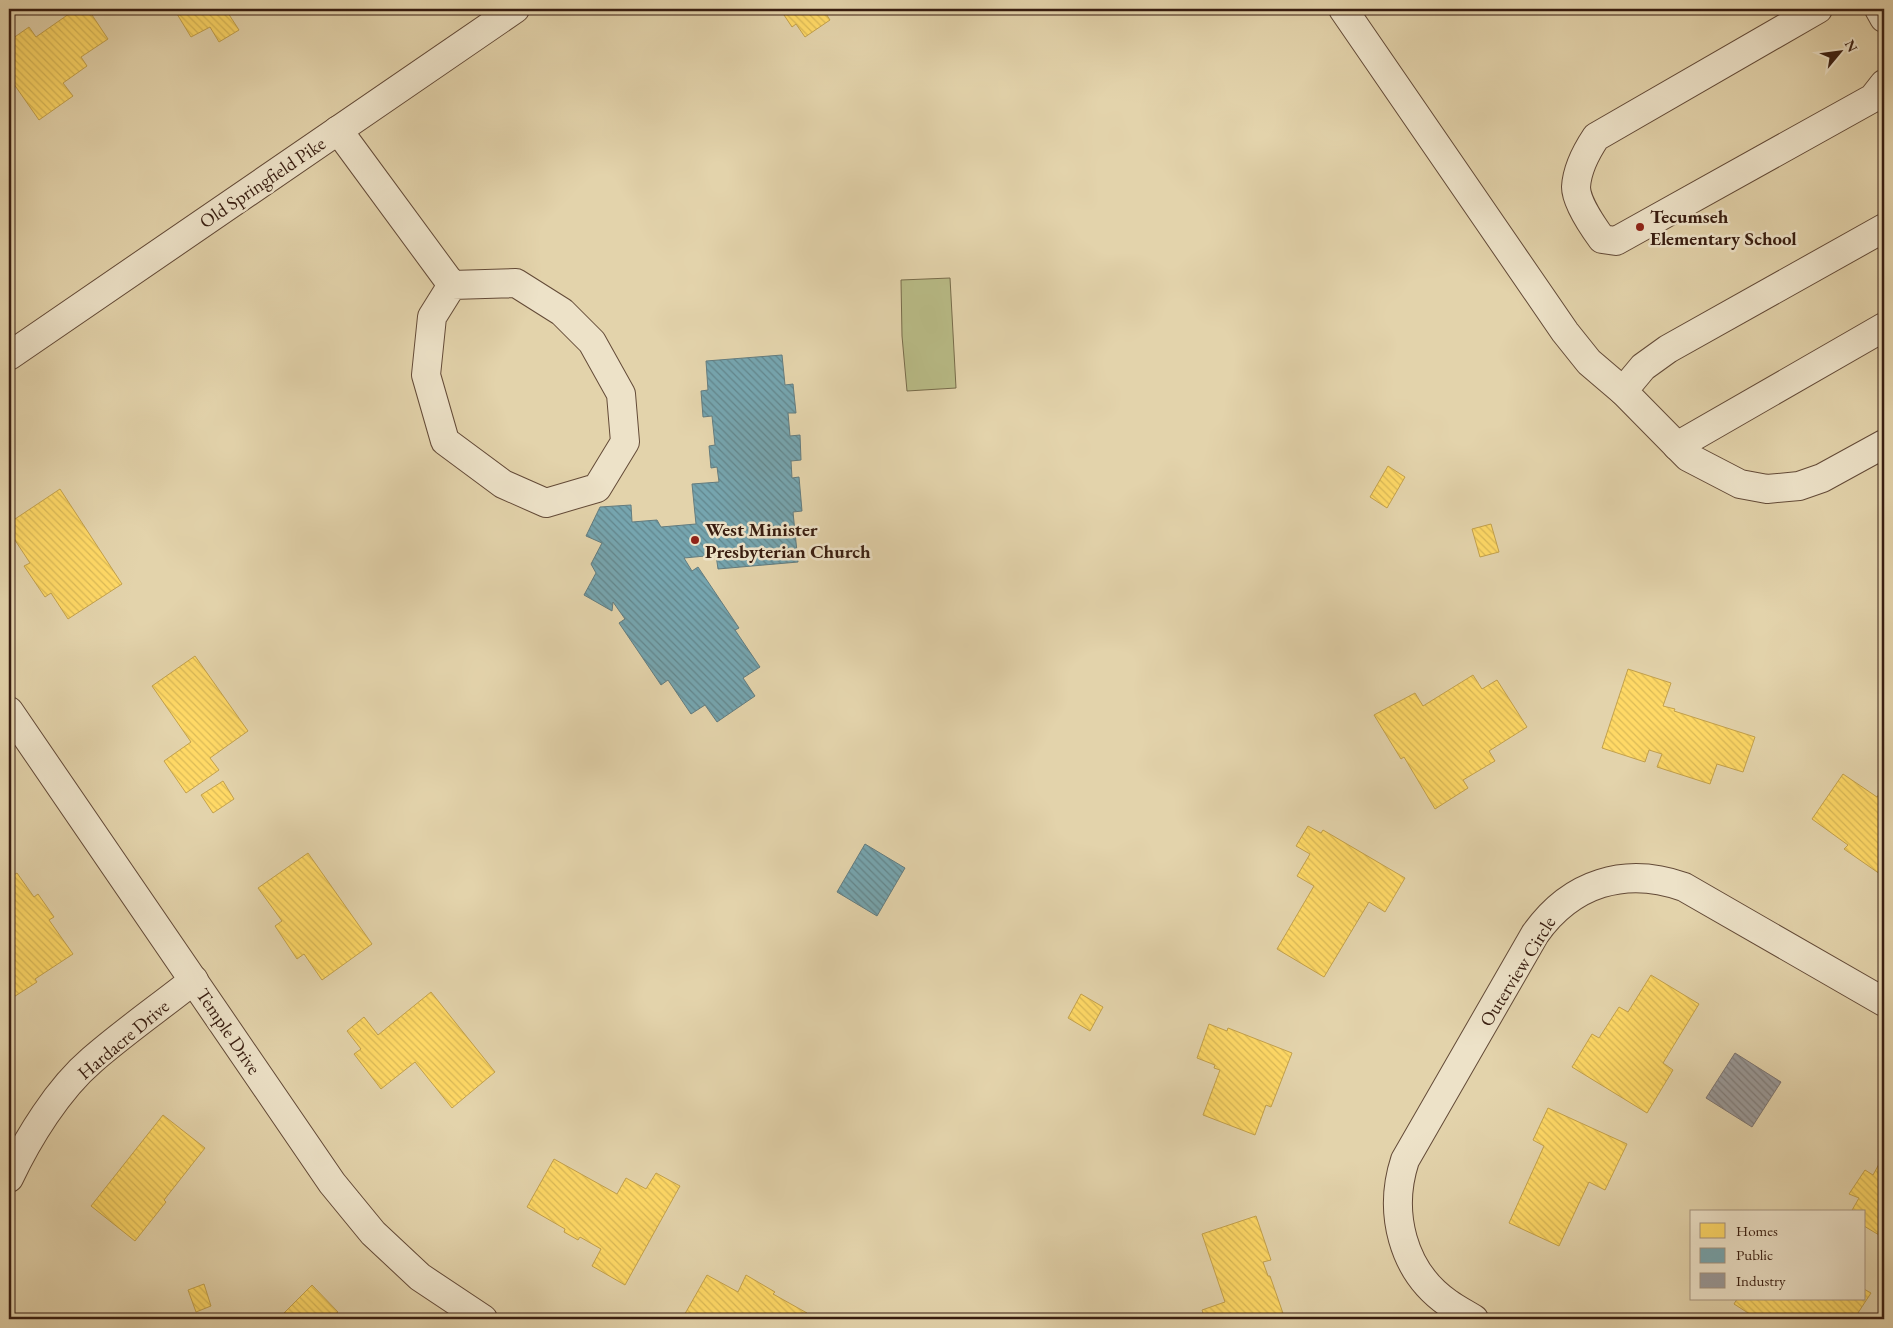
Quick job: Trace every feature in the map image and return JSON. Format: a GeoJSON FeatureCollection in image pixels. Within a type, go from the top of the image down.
{"type":"FeatureCollection","features":[{"type":"Feature","properties":{"kind":"street","name":"Old Springfield Pike"},"geometry":{"type":"LineString","coordinates":[[9,356],[515,9]]}},
{"type":"Feature","properties":{"kind":"street"},"geometry":{"type":"LineString","coordinates":[[1343,9],[1565,332],[1589,362],[1623,391],[1688,457],[1740,484],[1767,489],[1799,486],[1822,478],[1884,444]]}},
{"type":"Feature","properties":{"kind":"street"},"geometry":{"type":"LineString","coordinates":[[1818,9],[1596,137],[1584,156],[1576,189],[1588,221],[1602,240],[1616,241],[1872,98],[1884,84]]}},
{"type":"Feature","properties":{"kind":"street"},"geometry":{"type":"LineString","coordinates":[[1879,9],[1884,18]]}},
{"type":"Feature","properties":{"kind":"street"},"geometry":{"type":"LineString","coordinates":[[338,130],[452,285]]}},
{"type":"Feature","properties":{"kind":"street"},"geometry":{"type":"LineString","coordinates":[[1623,391],[1643,367],[1668,348],[1884,228]]}},
{"type":"Feature","properties":{"kind":"street"},"geometry":{"type":"LineString","coordinates":[[516,283],[562,312],[592,342],[621,394],[625,442],[597,488],[546,503],[503,484],[445,441],[426,375],[432,317],[452,285],[516,283]]}},
{"type":"Feature","properties":{"kind":"street"},"geometry":{"type":"LineString","coordinates":[[1677,446],[1884,327]]}},
{"type":"Feature","properties":{"kind":"street","name":"Temple Drive"},"geometry":{"type":"LineString","coordinates":[[9,711],[332,1183],[372,1233],[420,1277],[483,1319]]}},
{"type":"Feature","properties":{"kind":"street","name":"Outerview Circle"},"geometry":{"type":"LineString","coordinates":[[1474,1319],[1447,1303],[1428,1285],[1413,1265],[1402,1242],[1397,1204],[1400,1174],[1405,1160],[1535,934],[1559,906],[1578,893],[1601,883],[1623,878],[1646,878],[1667,881],[1684,887],[1884,1002]]}},
{"type":"Feature","properties":{"kind":"street","name":"Hardacre Drive"},"geometry":{"type":"LineString","coordinates":[[9,1178],[18,1158],[37,1127],[62,1093],[91,1061],[194,980]]}},
{"type":"Feature","properties":{"kind":"green space"},"geometry":{"type":"Polygon","coordinates":[[[950,278],[956,388],[907,391],[902,336],[901,280],[950,278]]]}},
{"type":"Feature","properties":{"kind":"building: Homes"},"geometry":{"type":"Polygon","coordinates":[[[76,9],[88,9],[108,39],[81,57],[87,66],[63,83],[73,96],[39,120],[9,77],[9,41],[29,27],[36,37],[76,9]]]}},
{"type":"Feature","properties":{"kind":"building: Homes"},"geometry":{"type":"Polygon","coordinates":[[[174,9],[235,9],[228,13],[239,30],[219,42],[210,27],[191,37],[174,9]]]}},
{"type":"Feature","properties":{"kind":"building: Homes"},"geometry":{"type":"Polygon","coordinates":[[[780,9],[823,9],[830,20],[805,37],[796,24],[792,27],[780,9]]]}},
{"type":"Feature","properties":{"kind":"building: Homes"},"geometry":{"type":"Polygon","coordinates":[[[1388,466],[1405,477],[1387,508],[1370,497],[1388,466]]]}},
{"type":"Feature","properties":{"kind":"building: Homes"},"geometry":{"type":"Polygon","coordinates":[[[60,489],[122,584],[68,619],[51,593],[45,597],[24,566],[30,563],[9,531],[9,523],[60,489]]]}},
{"type":"Feature","properties":{"kind":"building: Homes"},"geometry":{"type":"Polygon","coordinates":[[[1491,524],[1499,552],[1480,557],[1472,529],[1491,524]]]}},
{"type":"Feature","properties":{"kind":"building: Homes"},"geometry":{"type":"Polygon","coordinates":[[[195,656],[248,731],[210,758],[219,770],[186,793],[164,761],[191,742],[152,686],[195,656]]]}},
{"type":"Feature","properties":{"kind":"building: Homes"},"geometry":{"type":"Polygon","coordinates":[[[1628,669],[1671,683],[1663,706],[1755,737],[1743,772],[1717,764],[1710,784],[1657,767],[1662,754],[1649,750],[1645,762],[1602,748],[1628,669]]]}},
{"type":"Feature","properties":{"kind":"building: Homes"},"geometry":{"type":"Polygon","coordinates":[[[1473,675],[1482,689],[1497,680],[1527,727],[1489,751],[1495,761],[1463,780],[1468,788],[1435,809],[1404,757],[1401,759],[1374,715],[1415,693],[1423,706],[1473,675]]]}},
{"type":"Feature","properties":{"kind":"building: Homes"},"geometry":{"type":"Polygon","coordinates":[[[1843,774],[1877,797],[1884,787],[1884,868],[1880,874],[1844,849],[1848,845],[1812,819],[1843,774]]]}},
{"type":"Feature","properties":{"kind":"building: Homes"},"geometry":{"type":"Polygon","coordinates":[[[223,781],[234,799],[213,813],[201,795],[223,781]]]}},
{"type":"Feature","properties":{"kind":"building: Homes"},"geometry":{"type":"Polygon","coordinates":[[[1308,826],[1321,833],[1323,830],[1405,878],[1385,912],[1369,902],[1324,977],[1277,949],[1314,886],[1297,876],[1310,854],[1296,846],[1308,826]]]}},
{"type":"Feature","properties":{"kind":"building: Homes"},"geometry":{"type":"Polygon","coordinates":[[[308,853],[372,944],[322,980],[304,954],[297,959],[275,926],[282,921],[258,888],[308,853]]]}},
{"type":"Feature","properties":{"kind":"building: Homes"},"geometry":{"type":"Polygon","coordinates":[[[17,873],[34,897],[38,894],[54,917],[49,920],[73,954],[35,979],[37,982],[9,1000],[9,878],[17,873]]]}},
{"type":"Feature","properties":{"kind":"building: Homes"},"geometry":{"type":"Polygon","coordinates":[[[1651,975],[1699,1004],[1663,1063],[1673,1070],[1647,1113],[1572,1067],[1592,1034],[1599,1038],[1619,1007],[1628,1012],[1651,975]]]}},
{"type":"Feature","properties":{"kind":"building: Homes"},"geometry":{"type":"Polygon","coordinates":[[[431,992],[495,1072],[452,1108],[415,1062],[381,1089],[354,1054],[361,1049],[347,1031],[364,1017],[378,1035],[431,992]]]}},
{"type":"Feature","properties":{"kind":"building: Homes"},"geometry":{"type":"Polygon","coordinates":[[[1081,994],[1103,1007],[1090,1031],[1068,1018],[1081,994]]]}},
{"type":"Feature","properties":{"kind":"building: Homes"},"geometry":{"type":"Polygon","coordinates":[[[1209,1024],[1227,1031],[1228,1028],[1292,1053],[1271,1107],[1266,1105],[1255,1135],[1203,1115],[1220,1070],[1214,1068],[1215,1065],[1197,1058],[1209,1024]]]}},
{"type":"Feature","properties":{"kind":"building: Homes"},"geometry":{"type":"Polygon","coordinates":[[[1548,1108],[1627,1144],[1605,1190],[1589,1182],[1559,1246],[1509,1223],[1544,1146],[1533,1140],[1548,1108]]]}},
{"type":"Feature","properties":{"kind":"building: Homes"},"geometry":{"type":"Polygon","coordinates":[[[163,1115],[205,1148],[135,1241],[91,1206],[163,1115]]]}},
{"type":"Feature","properties":{"kind":"building: Homes"},"geometry":{"type":"Polygon","coordinates":[[[1884,1155],[1884,1238],[1866,1227],[1866,1210],[1852,1210],[1859,1198],[1849,1194],[1865,1170],[1873,1175],[1884,1155]]]}},
{"type":"Feature","properties":{"kind":"building: Homes"},"geometry":{"type":"Polygon","coordinates":[[[554,1159],[617,1194],[626,1178],[646,1189],[656,1173],[680,1186],[625,1285],[592,1266],[601,1249],[580,1237],[578,1240],[564,1232],[565,1229],[527,1207],[554,1159]]]}},
{"type":"Feature","properties":{"kind":"building: Homes"},"geometry":{"type":"Polygon","coordinates":[[[1256,1216],[1271,1260],[1263,1262],[1285,1319],[1205,1319],[1202,1310],[1225,1302],[1202,1234],[1256,1216]]]}},
{"type":"Feature","properties":{"kind":"building: Homes"},"geometry":{"type":"Polygon","coordinates":[[[707,1275],[738,1292],[746,1275],[775,1292],[773,1294],[807,1313],[804,1319],[682,1319],[707,1275]]]}},
{"type":"Feature","properties":{"kind":"building: Homes"},"geometry":{"type":"Polygon","coordinates":[[[204,1284],[211,1306],[196,1312],[188,1290],[204,1284]]]}},
{"type":"Feature","properties":{"kind":"building: Homes"},"geometry":{"type":"Polygon","coordinates":[[[312,1285],[338,1312],[332,1317],[334,1319],[278,1319],[312,1285]]]}},
{"type":"Feature","properties":{"kind":"building: Homes"},"geometry":{"type":"Polygon","coordinates":[[[1866,1290],[1871,1293],[1854,1319],[1756,1319],[1734,1304],[1736,1300],[1866,1300],[1866,1290]]]}},
{"type":"Feature","properties":{"kind":"building: Public","name":"West Minister Presbyterian Church"},"geometry":{"type":"Polygon","coordinates":[[[782,355],[785,385],[793,384],[796,413],[788,413],[790,436],[800,435],[801,460],[791,461],[792,478],[799,477],[802,511],[793,512],[798,562],[718,569],[716,555],[684,558],[692,571],[698,567],[739,628],[735,630],[760,667],[743,678],[755,696],[717,722],[705,705],[691,714],[668,680],[661,685],[619,623],[625,619],[613,602],[612,611],[584,595],[596,573],[591,564],[602,543],[586,536],[600,507],[631,505],[632,522],[657,520],[661,527],[696,524],[692,484],[719,482],[717,467],[711,468],[709,446],[715,445],[712,416],[703,417],[701,391],[708,390],[706,361],[782,355]]]}},
{"type":"Feature","properties":{"kind":"building: Public"},"geometry":{"type":"Polygon","coordinates":[[[865,844],[905,868],[877,916],[837,892],[865,844]]]}},
{"type":"Feature","properties":{"kind":"building: Industry"},"geometry":{"type":"Polygon","coordinates":[[[1735,1053],[1781,1082],[1752,1127],[1706,1098],[1735,1053]]]}},
{"type":"Feature","properties":{"kind":"place","name":"Tecumseh Elementary School"},"geometry":{"type":"Point","coordinates":[1640,227]}},
{"type":"Feature","properties":{"kind":"place","name":"West Minister Presbyterian Church"},"geometry":{"type":"Point","coordinates":[695,540]}}]}
